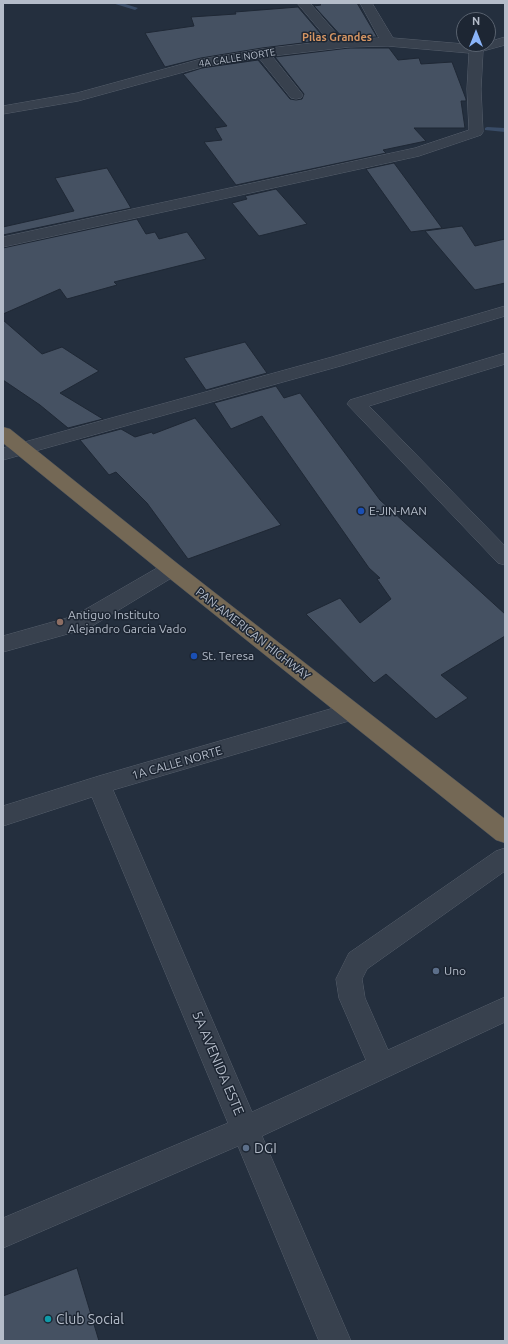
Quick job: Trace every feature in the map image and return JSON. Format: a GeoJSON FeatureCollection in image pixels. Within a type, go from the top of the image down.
{"type":"FeatureCollection","features":[{"type":"Feature","properties":{"kind":"highway","name":"PAN-AMERICAN HIGHWAY"},"geometry":{"type":"LineString","coordinates":[[3,433],[13,451],[171,569],[505,833]]}},
{"type":"Feature","properties":{"kind":"street"},"geometry":{"type":"LineString","coordinates":[[303,3],[339,44]]}},
{"type":"Feature","properties":{"kind":"street"},"geometry":{"type":"LineString","coordinates":[[366,3],[388,42]]}},
{"type":"Feature","properties":{"kind":"street","name":"4A CALLE NORTE"},"geometry":{"type":"LineString","coordinates":[[3,110],[78,97],[201,63],[262,53],[339,44],[388,42],[456,47]]}},
{"type":"Feature","properties":{"kind":"street"},"geometry":{"type":"LineString","coordinates":[[3,242],[419,152],[476,132],[474,90],[476,52]]}},
{"type":"Feature","properties":{"kind":"street"},"geometry":{"type":"LineString","coordinates":[[262,53],[296,95]]}},
{"type":"Feature","properties":{"kind":"street"},"geometry":{"type":"LineString","coordinates":[[13,451],[323,365],[505,311]]}},
{"type":"Feature","properties":{"kind":"street"},"geometry":{"type":"LineString","coordinates":[[505,358],[356,404],[505,558]]}},
{"type":"Feature","properties":{"kind":"street"},"geometry":{"type":"LineString","coordinates":[[3,644],[81,622],[171,569]]}},
{"type":"Feature","properties":{"kind":"street","name":"1A CALLE NORTE"},"geometry":{"type":"LineString","coordinates":[[3,816],[99,785],[351,712]]}},
{"type":"Feature","properties":{"kind":"street","name":"5A AVENIDA ESTE"},"geometry":{"type":"LineString","coordinates":[[99,785],[335,1341]]}},
{"type":"Feature","properties":{"kind":"street"},"geometry":{"type":"LineString","coordinates":[[382,1066],[352,998],[349,979],[358,961],[505,858]]}},
{"type":"Feature","properties":{"kind":"street"},"geometry":{"type":"LineString","coordinates":[[3,1232],[246,1129],[505,1009]]}},
{"type":"Feature","properties":{"kind":"building"},"geometry":{"type":"Polygon","coordinates":[[[319,3],[357,3],[377,37],[343,38],[314,6],[321,5],[319,3]]]}},
{"type":"Feature","properties":{"kind":"building"},"geometry":{"type":"Polygon","coordinates":[[[298,7],[326,40],[262,48],[201,58],[165,67],[145,33],[194,26],[191,17],[236,14],[235,12],[298,7]]]}},
{"type":"Feature","properties":{"kind":"building"},"geometry":{"type":"Polygon","coordinates":[[[349,48],[389,48],[398,60],[419,58],[421,64],[452,62],[466,99],[466,101],[461,101],[465,128],[414,128],[426,141],[383,150],[386,153],[236,185],[204,142],[222,140],[215,128],[227,126],[183,74],[202,68],[258,60],[290,99],[296,100],[302,99],[304,94],[275,57],[349,48]]]}},
{"type":"Feature","properties":{"kind":"building"},"geometry":{"type":"Polygon","coordinates":[[[394,163],[442,228],[411,232],[366,169],[394,163]]]}},
{"type":"Feature","properties":{"kind":"building"},"geometry":{"type":"Polygon","coordinates":[[[107,168],[131,208],[3,235],[3,227],[74,211],[55,178],[107,168]]]}},
{"type":"Feature","properties":{"kind":"building"},"geometry":{"type":"Polygon","coordinates":[[[276,189],[307,224],[259,236],[232,203],[247,199],[245,196],[276,189]]]}},
{"type":"Feature","properties":{"kind":"building"},"geometry":{"type":"Polygon","coordinates":[[[137,219],[146,234],[155,232],[159,239],[187,232],[206,259],[114,282],[117,285],[67,299],[60,289],[3,314],[3,248],[137,219]]]}},
{"type":"Feature","properties":{"kind":"building"},"geometry":{"type":"Polygon","coordinates":[[[462,226],[475,246],[505,239],[505,283],[475,290],[425,231],[462,226]]]}},
{"type":"Feature","properties":{"kind":"building"},"geometry":{"type":"Polygon","coordinates":[[[3,320],[42,354],[62,347],[99,371],[60,393],[103,419],[68,428],[40,405],[3,380],[3,320]]]}},
{"type":"Feature","properties":{"kind":"building"},"geometry":{"type":"Polygon","coordinates":[[[245,342],[267,373],[206,390],[184,358],[245,342]]]}},
{"type":"Feature","properties":{"kind":"building"},"geometry":{"type":"Polygon","coordinates":[[[276,386],[284,398],[300,393],[380,500],[505,614],[505,636],[441,675],[468,698],[436,719],[386,674],[374,683],[306,614],[340,598],[360,623],[391,599],[377,579],[380,578],[369,568],[262,416],[231,429],[214,403],[276,386]]]}},
{"type":"Feature","properties":{"kind":"building"},"geometry":{"type":"Polygon","coordinates":[[[195,418],[281,525],[188,559],[147,503],[116,472],[109,475],[80,440],[121,429],[135,437],[152,432],[153,434],[195,418]]]}},
{"type":"Feature","properties":{"kind":"building","name":"Club Social"},"geometry":{"type":"Polygon","coordinates":[[[77,1268],[99,1341],[3,1341],[3,1296],[77,1268]]]}},
{"type":"Feature","properties":{"kind":"waterway"},"geometry":{"type":"LineString","coordinates":[[115,3],[135,8]]}},
{"type":"Feature","properties":{"kind":"waterway"},"geometry":{"type":"LineString","coordinates":[[487,129],[505,130]]}},
{"type":"Feature","properties":{"kind":"place","name":"E-JIN-MAN"},"geometry":{"type":"Point","coordinates":[361,511]}},
{"type":"Feature","properties":{"kind":"place","name":"Antiguo Instituto Alejandro Garcia Vado"},"geometry":{"type":"Point","coordinates":[60,622]}},
{"type":"Feature","properties":{"kind":"place","name":"St. Teresa"},"geometry":{"type":"Point","coordinates":[194,656]}},
{"type":"Feature","properties":{"kind":"place","name":"Uno"},"geometry":{"type":"Point","coordinates":[436,971]}},
{"type":"Feature","properties":{"kind":"place","name":"DGI"},"geometry":{"type":"Point","coordinates":[246,1148]}},
{"type":"Feature","properties":{"kind":"place","name":"Club Social"},"geometry":{"type":"Point","coordinates":[48,1319]}},
{"type":"Feature","properties":{"kind":"district","name":"Pilas Grandes"},"geometry":{"type":"Point","coordinates":[337,37]}}]}
